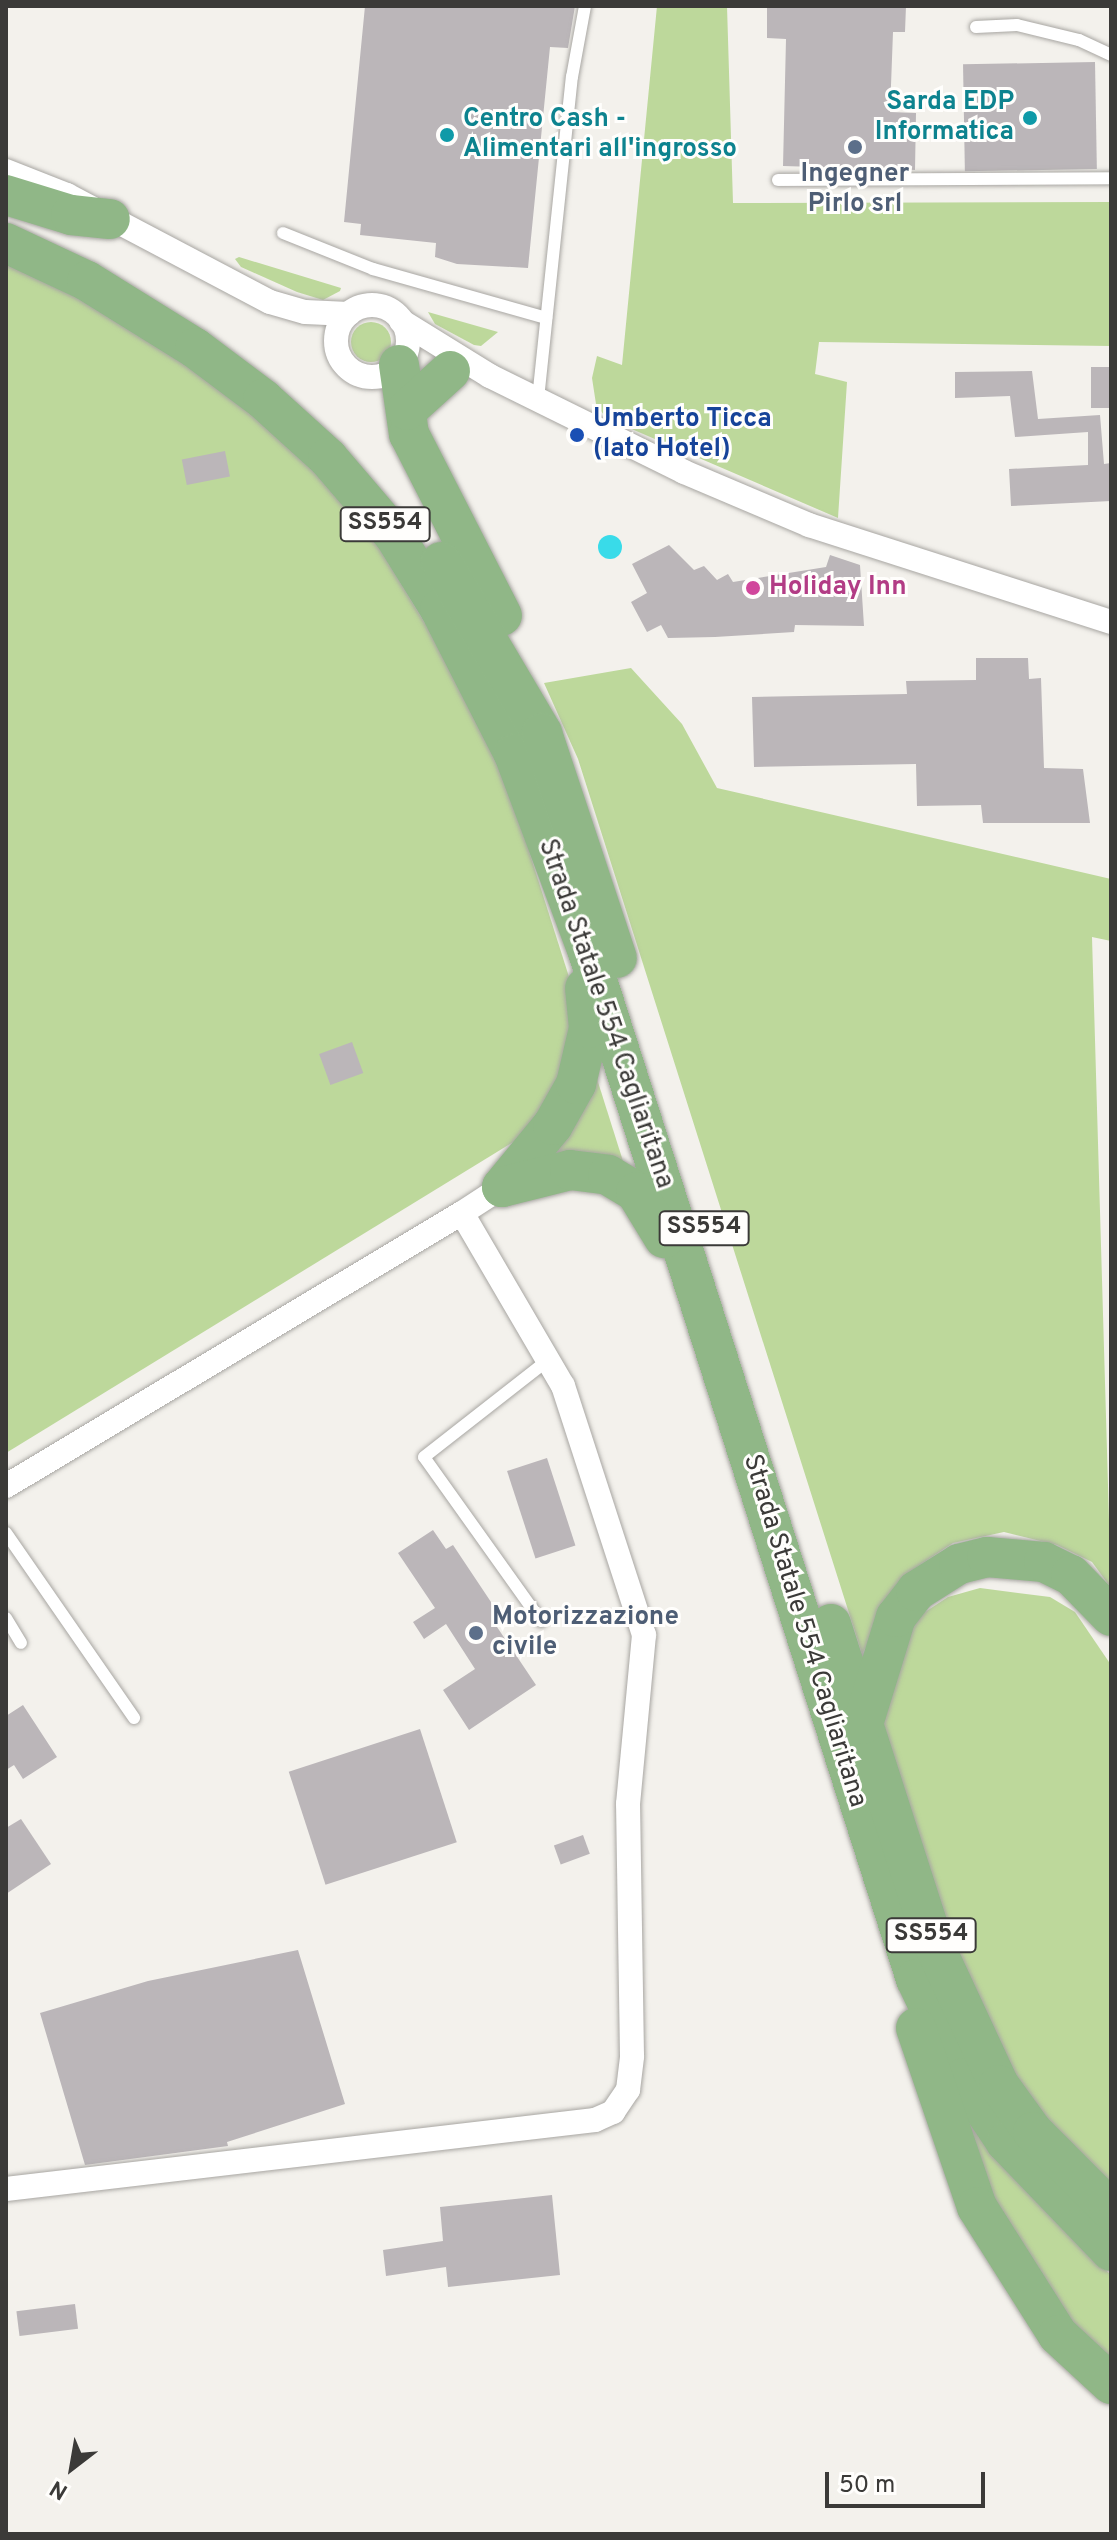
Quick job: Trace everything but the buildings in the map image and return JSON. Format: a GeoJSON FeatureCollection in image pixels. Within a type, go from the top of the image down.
{"type":"FeatureCollection","features":[{"type":"Feature","properties":{"kind":"highway"},"geometry":{"type":"LineString","coordinates":[[6,195],[71,215],[110,219]]}},
{"type":"Feature","properties":{"kind":"highway","name":"Strada Statale 554 Cagliaritana"},"geometry":{"type":"LineString","coordinates":[[6,219],[145,288],[214,334],[334,431],[420,530],[463,594],[542,733],[934,1945],[999,2085],[1033,2132],[1111,2210]]}},
{"type":"Feature","properties":{"kind":"highway","name":"Strada Statale 554 Cagliaritana"},"geometry":{"type":"LineString","coordinates":[[6,243],[87,281],[240,382],[328,458],[394,535],[440,609],[514,754],[588,952],[688,1259],[882,1881],[916,1979],[963,2078],[1006,2142],[1111,2251]]}},
{"type":"Feature","properties":{"kind":"highway"},"geometry":{"type":"LineString","coordinates":[[399,365],[409,434],[462,531],[527,670],[542,733]]}},
{"type":"Feature","properties":{"kind":"highway"},"geometry":{"type":"LineString","coordinates":[[407,410],[450,371]]}},
{"type":"Feature","properties":{"kind":"highway"},"geometry":{"type":"LineString","coordinates":[[502,1187],[553,1125],[576,1084],[589,1028],[590,1004],[579,967],[588,952]]}},
{"type":"Feature","properties":{"kind":"highway"},"geometry":{"type":"LineString","coordinates":[[502,1187],[570,1170],[608,1175],[636,1192],[670,1251],[688,1259]]}},
{"type":"Feature","properties":{"kind":"highway"},"geometry":{"type":"LineString","coordinates":[[863,1724],[896,1617],[916,1591],[959,1564],[1016,1556],[1044,1562],[1071,1575],[1111,1616]]}},
{"type":"Feature","properties":{"kind":"highway"},"geometry":{"type":"LineString","coordinates":[[882,1881],[891,1954],[977,2207],[1058,2335],[1111,2384]]}},
{"type":"Feature","properties":{"kind":"street"},"geometry":{"type":"LineString","coordinates":[[6,171],[110,219],[270,302],[305,312],[349,314],[371,305],[490,376],[809,525],[1111,622]]}},
{"type":"Feature","properties":{"kind":"street"},"geometry":{"type":"LineString","coordinates":[[349,314],[336,334],[339,357],[347,367],[368,377],[399,365],[490,376]]}},
{"type":"Feature","properties":{"kind":"street"},"geometry":{"type":"LineString","coordinates":[[399,365],[408,343],[401,321]]}},
{"type":"Feature","properties":{"kind":"street"},"geometry":{"type":"LineString","coordinates":[[6,1486],[502,1187]]}},
{"type":"Feature","properties":{"kind":"street"},"geometry":{"type":"LineString","coordinates":[[6,2189],[595,2120],[618,2105],[632,2072],[628,1804],[644,1635],[563,1386],[462,1213]]}},
{"type":"Feature","properties":{"kind":"lane"},"geometry":{"type":"LineString","coordinates":[[538,399],[572,77],[579,61],[585,6]]}},
{"type":"Feature","properties":{"kind":"lane"},"geometry":{"type":"LineString","coordinates":[[976,27],[1017,25],[1079,40],[1111,55]]}},
{"type":"Feature","properties":{"kind":"lane"},"geometry":{"type":"LineString","coordinates":[[778,180],[1111,178]]}},
{"type":"Feature","properties":{"kind":"lane"},"geometry":{"type":"LineString","coordinates":[[283,233],[373,269],[546,318]]}},
{"type":"Feature","properties":{"kind":"lane"},"geometry":{"type":"LineString","coordinates":[[541,1621],[424,1457],[548,1360]]}},
{"type":"Feature","properties":{"kind":"lane"},"geometry":{"type":"LineString","coordinates":[[6,1533],[134,1718]]}},
{"type":"Feature","properties":{"kind":"lane"},"geometry":{"type":"LineString","coordinates":[[6,1618],[21,1643]]}},
{"type":"Feature","properties":{"kind":"green space"},"geometry":{"type":"Polygon","coordinates":[[[657,6],[727,6],[733,203],[1111,202],[1111,346],[819,342],[815,374],[847,382],[838,518],[606,418],[596,404],[592,378],[597,356],[622,365],[657,6]]]}},
{"type":"Feature","properties":{"kind":"green space"},"geometry":{"type":"Polygon","coordinates":[[[239,257],[341,288],[323,300],[241,267],[235,259],[239,257]]]}},
{"type":"Feature","properties":{"kind":"green space"},"geometry":{"type":"Polygon","coordinates":[[[6,260],[192,360],[355,509],[448,661],[499,757],[577,1002],[572,1058],[523,1136],[6,1453],[6,260]]]}},
{"type":"Feature","properties":{"kind":"green space"},"geometry":{"type":"Polygon","coordinates":[[[428,312],[498,332],[481,346],[474,345],[435,324],[428,312]]]}},
{"type":"Feature","properties":{"kind":"green space"},"geometry":{"type":"Polygon","coordinates":[[[371,322],[385,328],[391,342],[385,356],[371,362],[357,356],[351,342],[357,328],[371,322]]]}},
{"type":"Feature","properties":{"kind":"green space"},"geometry":{"type":"Polygon","coordinates":[[[631,668],[682,724],[717,788],[1111,879],[1111,941],[1092,937],[1111,1588],[1092,1562],[1057,1545],[1004,1532],[953,1543],[906,1574],[862,1654],[578,759],[544,683],[631,668]]]}},
{"type":"Feature","properties":{"kind":"green space"},"geometry":{"type":"Polygon","coordinates":[[[592,1063],[628,1177],[557,1166],[547,1144],[592,1063]]]}},
{"type":"Feature","properties":{"kind":"green space"},"geometry":{"type":"Polygon","coordinates":[[[980,1588],[1050,1597],[1075,1612],[1111,1665],[1111,2191],[1020,2098],[959,1970],[882,1722],[883,1684],[919,1616],[948,1597],[980,1588]]]}},
{"type":"Feature","properties":{"kind":"green space"},"geometry":{"type":"Polygon","coordinates":[[[940,2063],[1063,2228],[1111,2275],[1111,2363],[1074,2332],[995,2214],[940,2063]]]}},
{"type":"Feature","properties":{"kind":"water"},"geometry":{"type":"Polygon","coordinates":[[[610,535],[621,542],[622,547],[615,558],[610,559],[599,552],[598,547],[605,536],[610,535]]]}},
{"type":"Feature","properties":{"kind":"place","name":"Sarda EDP Informatica"},"geometry":{"type":"Point","coordinates":[1030,118]}},
{"type":"Feature","properties":{"kind":"place","name":"Centro Cash - Alimentari all'ingrosso"},"geometry":{"type":"Point","coordinates":[447,135]}},
{"type":"Feature","properties":{"kind":"place","name":"Ingegner Pirlo srl"},"geometry":{"type":"Point","coordinates":[855,147]}},
{"type":"Feature","properties":{"kind":"place","name":"Umberto Ticca (lato Hotel)"},"geometry":{"type":"Point","coordinates":[577,435]}},
{"type":"Feature","properties":{"kind":"place","name":"Holiday Inn"},"geometry":{"type":"Point","coordinates":[753,588]}},
{"type":"Feature","properties":{"kind":"place","name":"Motorizzazione civile"},"geometry":{"type":"Point","coordinates":[476,1633]}}]}
